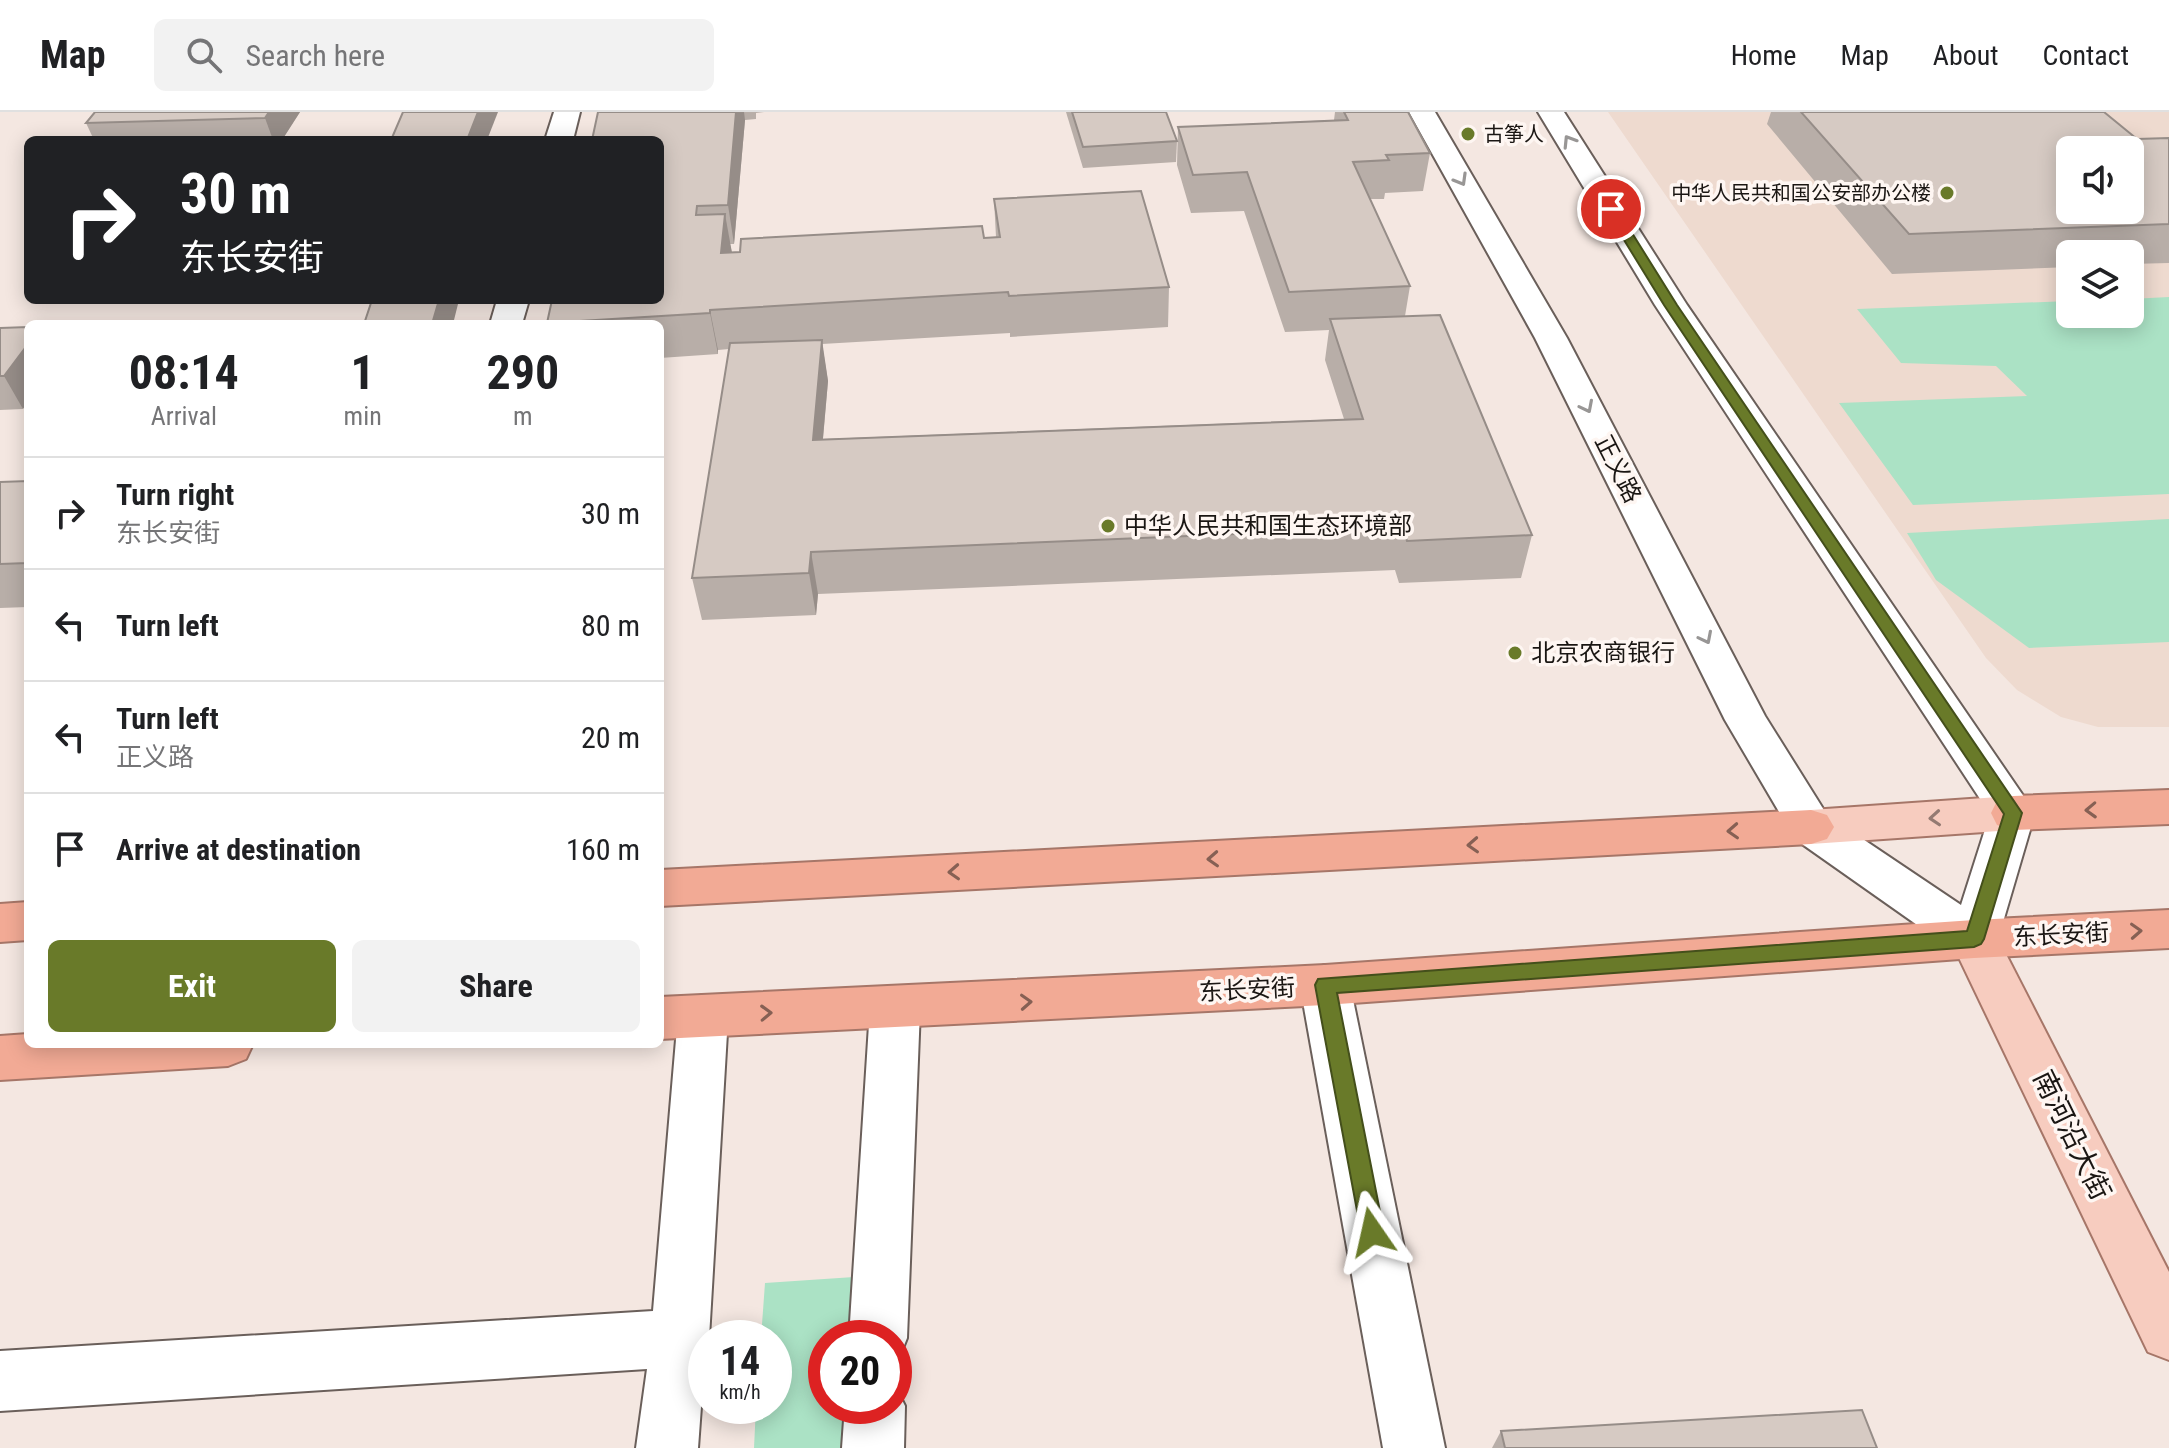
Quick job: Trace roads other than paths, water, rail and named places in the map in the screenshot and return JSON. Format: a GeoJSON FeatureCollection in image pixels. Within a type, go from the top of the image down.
{"type":"FeatureCollection","features":[{"type":"Feature","properties":{"kind":"highway"},"geometry":{"type":"LineString","coordinates":[[2013,813],[2169,807]]}},
{"type":"Feature","properties":{"kind":"highway"},"geometry":{"type":"LineString","coordinates":[[664,888],[1811,827]]}},
{"type":"Feature","properties":{"kind":"highway"},"geometry":{"type":"LineString","coordinates":[[0,923],[24,921]]}},
{"type":"Feature","properties":{"kind":"highway","name":"东长安街"},"geometry":{"type":"LineString","coordinates":[[682,1017],[895,1009],[1325,985],[1974,939],[2169,929]]}},
{"type":"Feature","properties":{"kind":"highway"},"geometry":{"type":"LineString","coordinates":[[0,1058],[163,1048]]}},
{"type":"Feature","properties":{"kind":"main road"},"geometry":{"type":"LineString","coordinates":[[1811,827],[2013,813]]}},
{"type":"Feature","properties":{"kind":"main road","name":"南河沿大街"},"geometry":{"type":"LineString","coordinates":[[1974,939],[2169,1332]]}},
{"type":"Feature","properties":{"kind":"street"},"geometry":{"type":"LineString","coordinates":[[560,136],[567,112]]}},
{"type":"Feature","properties":{"kind":"street","name":"正义路"},"geometry":{"type":"LineString","coordinates":[[1422,112],[1551,338],[1746,720],[1811,827]]}},
{"type":"Feature","properties":{"kind":"street"},"geometry":{"type":"LineString","coordinates":[[1551,112],[1671,305],[2013,813],[1974,939],[1811,827]]}},
{"type":"Feature","properties":{"kind":"street"},"geometry":{"type":"LineString","coordinates":[[1325,985],[1414,1448]]}},
{"type":"Feature","properties":{"kind":"street"},"geometry":{"type":"LineString","coordinates":[[879,1320],[895,1009]]}},
{"type":"Feature","properties":{"kind":"street"},"geometry":{"type":"LineString","coordinates":[[667,1448],[680,1338],[682,1017]]}},
{"type":"Feature","properties":{"kind":"street"},"geometry":{"type":"LineString","coordinates":[[0,1381],[680,1338]]}},
{"type":"Feature","properties":{"kind":"street"},"geometry":{"type":"LineString","coordinates":[[873,1448],[874,1424]]}},
{"type":"Feature","properties":{"kind":"place","name":"古筝人"},"geometry":{"type":"Point","coordinates":[1468,134]}},
{"type":"Feature","properties":{"kind":"place","name":"中华人民共和国公安部办公楼"},"geometry":{"type":"Point","coordinates":[1947,193]}},
{"type":"Feature","properties":{"kind":"place","name":"中华人民共和国生态环境部"},"geometry":{"type":"Point","coordinates":[1108,526]}},
{"type":"Feature","properties":{"kind":"place","name":"北京农商银行"},"geometry":{"type":"Point","coordinates":[1515,653]}}]}
